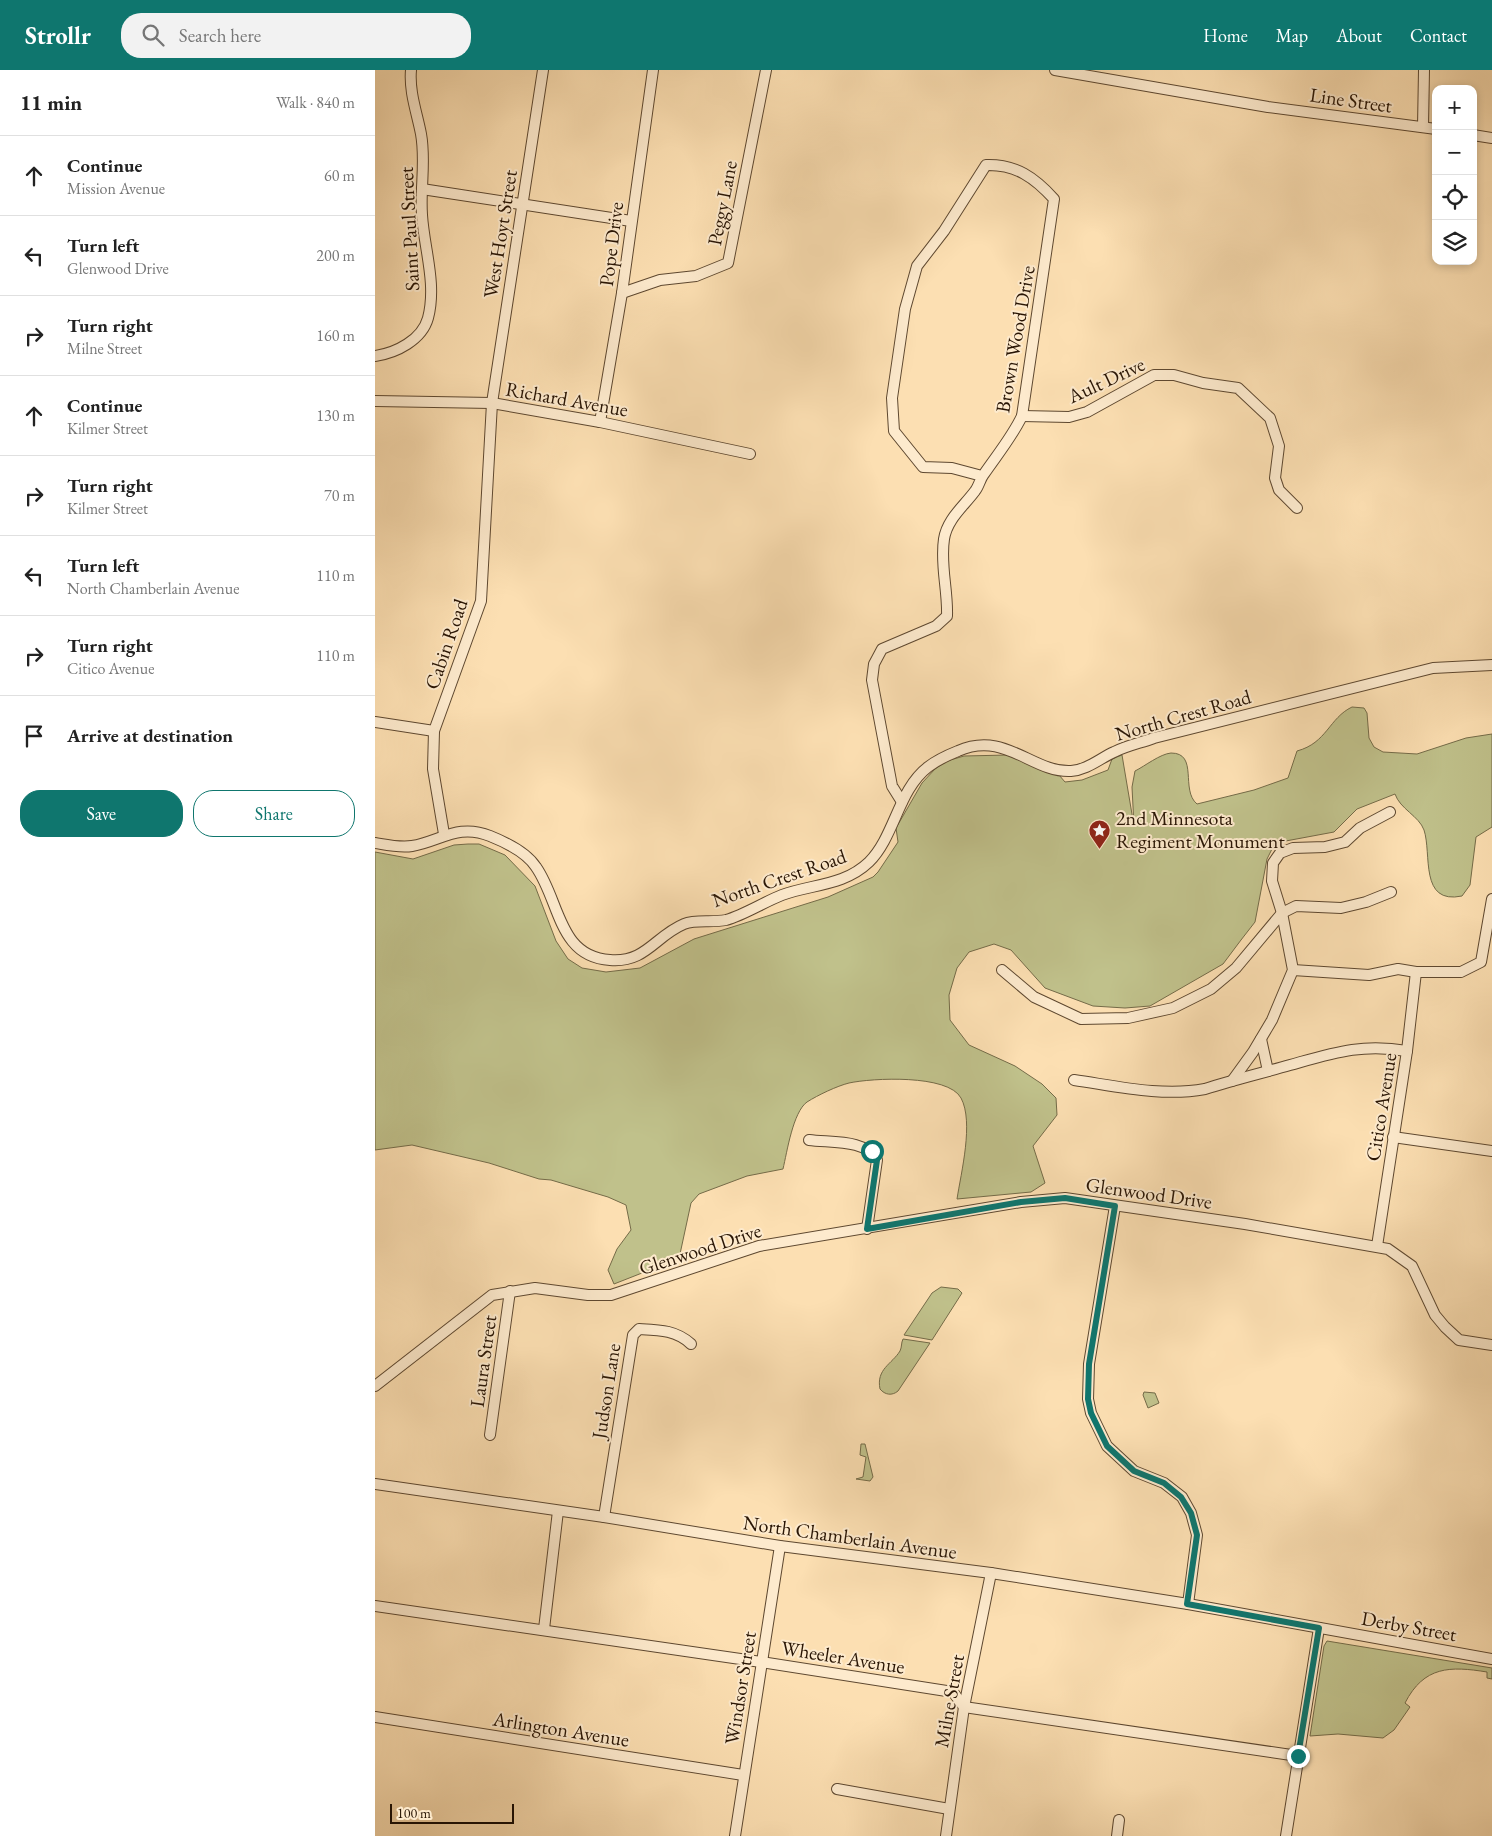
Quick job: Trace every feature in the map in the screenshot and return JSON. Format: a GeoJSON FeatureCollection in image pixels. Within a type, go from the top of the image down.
{"type":"FeatureCollection","features":[{"type":"Feature","properties":{"kind":"street","name":"Saint Paul Street"},"geometry":{"type":"LineString","coordinates":[[375,356],[400,348],[416,338],[428,319],[431,290],[422,214],[422,143],[413,99],[411,70]]}},
{"type":"Feature","properties":{"kind":"street","name":"West Hoyt Street"},"geometry":{"type":"LineString","coordinates":[[492,403],[543,70]]}},
{"type":"Feature","properties":{"kind":"street","name":"Pope Drive"},"geometry":{"type":"LineString","coordinates":[[600,422],[622,293],[653,70]]}},
{"type":"Feature","properties":{"kind":"street","name":"Peggy Lane"},"geometry":{"type":"LineString","coordinates":[[622,293],[660,280],[696,276],[728,263],[766,70]]}},
{"type":"Feature","properties":{"kind":"street","name":"Line Street"},"geometry":{"type":"LineString","coordinates":[[1055,70],[1268,106],[1432,128]]}},
{"type":"Feature","properties":{"kind":"street"},"geometry":{"type":"LineString","coordinates":[[1423,127],[1424,70]]}},
{"type":"Feature","properties":{"kind":"street"},"geometry":{"type":"LineString","coordinates":[[1477,136],[1492,138]]}},
{"type":"Feature","properties":{"kind":"street","name":"Brown Wood Drive"},"geometry":{"type":"LineString","coordinates":[[902,802],[892,786],[871,680],[874,664],[882,649],[935,626],[947,616],[948,595],[942,559],[944,537],[957,510],[976,490],[982,476],[1014,433],[1022,416],[1054,200],[1038,181],[1003,165],[986,165],[944,231],[917,266],[905,310],[892,398],[894,431],[923,467],[952,468],[982,476]]}},
{"type":"Feature","properties":{"kind":"street"},"geometry":{"type":"LineString","coordinates":[[422,189],[631,221]]}},
{"type":"Feature","properties":{"kind":"street","name":"Ault Drive"},"geometry":{"type":"LineString","coordinates":[[1022,416],[1069,417],[1108,402],[1154,375],[1174,375],[1238,388],[1270,418],[1279,446],[1275,478],[1279,490],[1297,508]]}},
{"type":"Feature","properties":{"kind":"street","name":"Richard Avenue"},"geometry":{"type":"LineString","coordinates":[[375,400],[492,403],[600,422],[750,454]]}},
{"type":"Feature","properties":{"kind":"street","name":"Cabin Road"},"geometry":{"type":"LineString","coordinates":[[444,834],[433,769],[434,731],[481,601],[492,403]]}},
{"type":"Feature","properties":{"kind":"street","name":"North Crest Road"},"geometry":{"type":"LineString","coordinates":[[375,843],[396,847],[414,846],[444,834],[464,831],[487,834],[510,845],[535,864],[546,883],[561,925],[577,949],[593,957],[611,961],[640,956],[674,928],[687,923],[727,920],[786,894],[848,878],[869,862],[888,834],[902,802],[916,780],[928,767],[960,750],[985,745],[1008,749],[1055,769],[1070,771],[1085,768],[1111,753],[1153,738],[1433,668],[1492,665]]}},
{"type":"Feature","properties":{"kind":"street"},"geometry":{"type":"LineString","coordinates":[[375,722],[434,731]]}},
{"type":"Feature","properties":{"kind":"street"},"geometry":{"type":"LineString","coordinates":[[1232,1081],[1272,1020],[1293,970],[1282,913],[1273,881],[1273,863],[1280,853],[1293,848],[1325,847],[1345,842],[1360,828],[1390,812]]}},
{"type":"Feature","properties":{"kind":"street"},"geometry":{"type":"LineString","coordinates":[[1002,970],[1034,996],[1081,1018],[1128,1018],[1173,1008],[1211,989],[1236,968],[1282,913],[1296,906],[1341,908],[1366,902],[1391,892]]}},
{"type":"Feature","properties":{"kind":"street"},"geometry":{"type":"LineString","coordinates":[[1293,970],[1369,975],[1398,969],[1415,972],[1461,972],[1481,962],[1488,942],[1492,899]]}},
{"type":"Feature","properties":{"kind":"street","name":"Citico Avenue"},"geometry":{"type":"LineString","coordinates":[[1377,1246],[1407,1051],[1415,972]]}},
{"type":"Feature","properties":{"kind":"street"},"geometry":{"type":"LineString","coordinates":[[1261,1039],[1268,1071]]}},
{"type":"Feature","properties":{"kind":"street"},"geometry":{"type":"LineString","coordinates":[[1074,1080],[1143,1090],[1186,1093],[1268,1071],[1321,1054],[1357,1047],[1385,1047],[1407,1051]]}},
{"type":"Feature","properties":{"kind":"street"},"geometry":{"type":"LineString","coordinates":[[1393,1137],[1492,1151]]}},
{"type":"Feature","properties":{"kind":"street"},"geometry":{"type":"LineString","coordinates":[[809,1140],[863,1146],[872,1151],[877,1160],[867,1229]]}},
{"type":"Feature","properties":{"kind":"street","name":"Glenwood Drive"},"geometry":{"type":"LineString","coordinates":[[375,1386],[492,1295],[535,1288],[588,1295],[611,1295],[759,1246],[1021,1202],[1065,1198],[1245,1224],[1377,1246],[1399,1254],[1413,1266],[1435,1315],[1459,1340],[1492,1345]]}},
{"type":"Feature","properties":{"kind":"street"},"geometry":{"type":"LineString","coordinates":[[1115,1206],[1089,1364],[1088,1399],[1091,1413],[1107,1446],[1134,1471],[1164,1483],[1181,1497],[1191,1513],[1197,1535],[1187,1604]]}},
{"type":"Feature","properties":{"kind":"street","name":"Laura Street"},"geometry":{"type":"LineString","coordinates":[[490,1435],[510,1291]]}},
{"type":"Feature","properties":{"kind":"street","name":"Judson Lane"},"geometry":{"type":"LineString","coordinates":[[604,1517],[633,1335],[639,1329],[663,1330],[683,1336],[691,1344]]}},
{"type":"Feature","properties":{"kind":"street","name":"North Chamberlain Avenue"},"geometry":{"type":"LineString","coordinates":[[375,1484],[604,1517],[780,1546],[991,1573],[1187,1604],[1319,1628]]}},
{"type":"Feature","properties":{"kind":"street"},"geometry":{"type":"LineString","coordinates":[[544,1629],[558,1511]]}},
{"type":"Feature","properties":{"kind":"street","name":"Windsor Street"},"geometry":{"type":"LineString","coordinates":[[735,1836],[780,1546]]}},
{"type":"Feature","properties":{"kind":"street","name":"Milne Street"},"geometry":{"type":"LineString","coordinates":[[946,1836],[964,1707],[991,1573]]}},
{"type":"Feature","properties":{"kind":"street","name":"Wheeler Avenue"},"geometry":{"type":"LineString","coordinates":[[375,1606],[544,1629],[953,1692],[964,1707]]}},
{"type":"Feature","properties":{"kind":"street"},"geometry":{"type":"LineString","coordinates":[[1286,1836],[1319,1628]]}},
{"type":"Feature","properties":{"kind":"street","name":"Derby Street"},"geometry":{"type":"LineString","coordinates":[[1319,1628],[1492,1659]]}},
{"type":"Feature","properties":{"kind":"street"},"geometry":{"type":"LineString","coordinates":[[964,1707],[1298,1756]]}},
{"type":"Feature","properties":{"kind":"street","name":"Arlington Avenue"},"geometry":{"type":"LineString","coordinates":[[375,1717],[743,1775]]}},
{"type":"Feature","properties":{"kind":"street"},"geometry":{"type":"LineString","coordinates":[[837,1789],[949,1810]]}},
{"type":"Feature","properties":{"kind":"street"},"geometry":{"type":"LineString","coordinates":[[1117,1836],[1119,1820]]}},
{"type":"Feature","properties":{"kind":"green space"},"geometry":{"type":"Polygon","coordinates":[[[1352,707],[1364,708],[1367,713],[1369,738],[1374,747],[1383,752],[1417,754],[1466,738],[1492,734],[1492,827],[1476,837],[1470,885],[1462,896],[1448,897],[1439,893],[1433,885],[1430,875],[1426,840],[1422,825],[1401,804],[1395,794],[1357,809],[1334,832],[1275,843],[1267,859],[1255,922],[1223,964],[1150,1006],[1125,1008],[1093,1006],[1045,988],[1011,950],[994,944],[969,952],[957,968],[949,995],[950,1020],[969,1045],[1015,1066],[1042,1084],[1056,1098],[1057,1115],[1033,1146],[1045,1183],[1031,1192],[957,1199],[967,1134],[965,1108],[961,1098],[953,1090],[926,1081],[891,1079],[849,1083],[822,1094],[802,1107],[794,1123],[783,1169],[747,1176],[699,1194],[691,1203],[680,1254],[670,1262],[614,1284],[608,1270],[617,1249],[631,1230],[626,1205],[608,1197],[551,1180],[539,1179],[489,1163],[412,1145],[375,1150],[375,852],[413,859],[454,845],[479,844],[505,855],[535,886],[556,941],[568,959],[582,968],[606,972],[640,968],[694,939],[828,897],[873,877],[898,842],[896,828],[922,783],[935,769],[947,761],[964,756],[1008,755],[1059,775],[1065,782],[1082,780],[1108,770],[1112,759],[1122,755],[1134,826],[1132,787],[1135,771],[1157,758],[1171,753],[1179,755],[1184,759],[1187,765],[1192,798],[1197,804],[1254,790],[1288,778],[1297,751],[1315,742],[1338,717],[1352,707]]]}},
{"type":"Feature","properties":{"kind":"green space"},"geometry":{"type":"Polygon","coordinates":[[[941,1287],[958,1289],[962,1293],[932,1340],[904,1335],[932,1293],[941,1287]]]}},
{"type":"Feature","properties":{"kind":"green space"},"geometry":{"type":"Polygon","coordinates":[[[903,1339],[930,1343],[898,1391],[893,1394],[886,1394],[880,1389],[880,1376],[897,1356],[903,1339]]]}},
{"type":"Feature","properties":{"kind":"green space"},"geometry":{"type":"Polygon","coordinates":[[[1144,1392],[1155,1393],[1159,1403],[1148,1408],[1143,1395],[1144,1392]]]}},
{"type":"Feature","properties":{"kind":"green space"},"geometry":{"type":"Polygon","coordinates":[[[861,1444],[865,1444],[873,1477],[870,1481],[856,1479],[863,1477],[866,1457],[860,1455],[861,1444]]]}},
{"type":"Feature","properties":{"kind":"green space"},"geometry":{"type":"Polygon","coordinates":[[[1327,1641],[1492,1668],[1492,1679],[1487,1678],[1487,1672],[1461,1669],[1439,1671],[1430,1675],[1412,1691],[1405,1703],[1410,1707],[1394,1730],[1383,1738],[1338,1734],[1310,1736],[1324,1646],[1327,1641]]]}},
{"type":"Feature","properties":{"kind":"place","name":"2nd Minnesota Regiment Monument"},"geometry":{"type":"Point","coordinates":[1100,849]}},
{"type":"Feature","properties":{"kind":"route"},"geometry":{"type":"LineString","coordinates":[[872,1151],[877,1160],[867,1229],[1021,1202],[1065,1198],[1115,1206],[1088,1372],[1088,1399],[1091,1413],[1102,1438],[1119,1459],[1134,1471],[1164,1483],[1181,1497],[1191,1513],[1197,1535],[1187,1604],[1319,1628],[1298,1756]]}}]}
